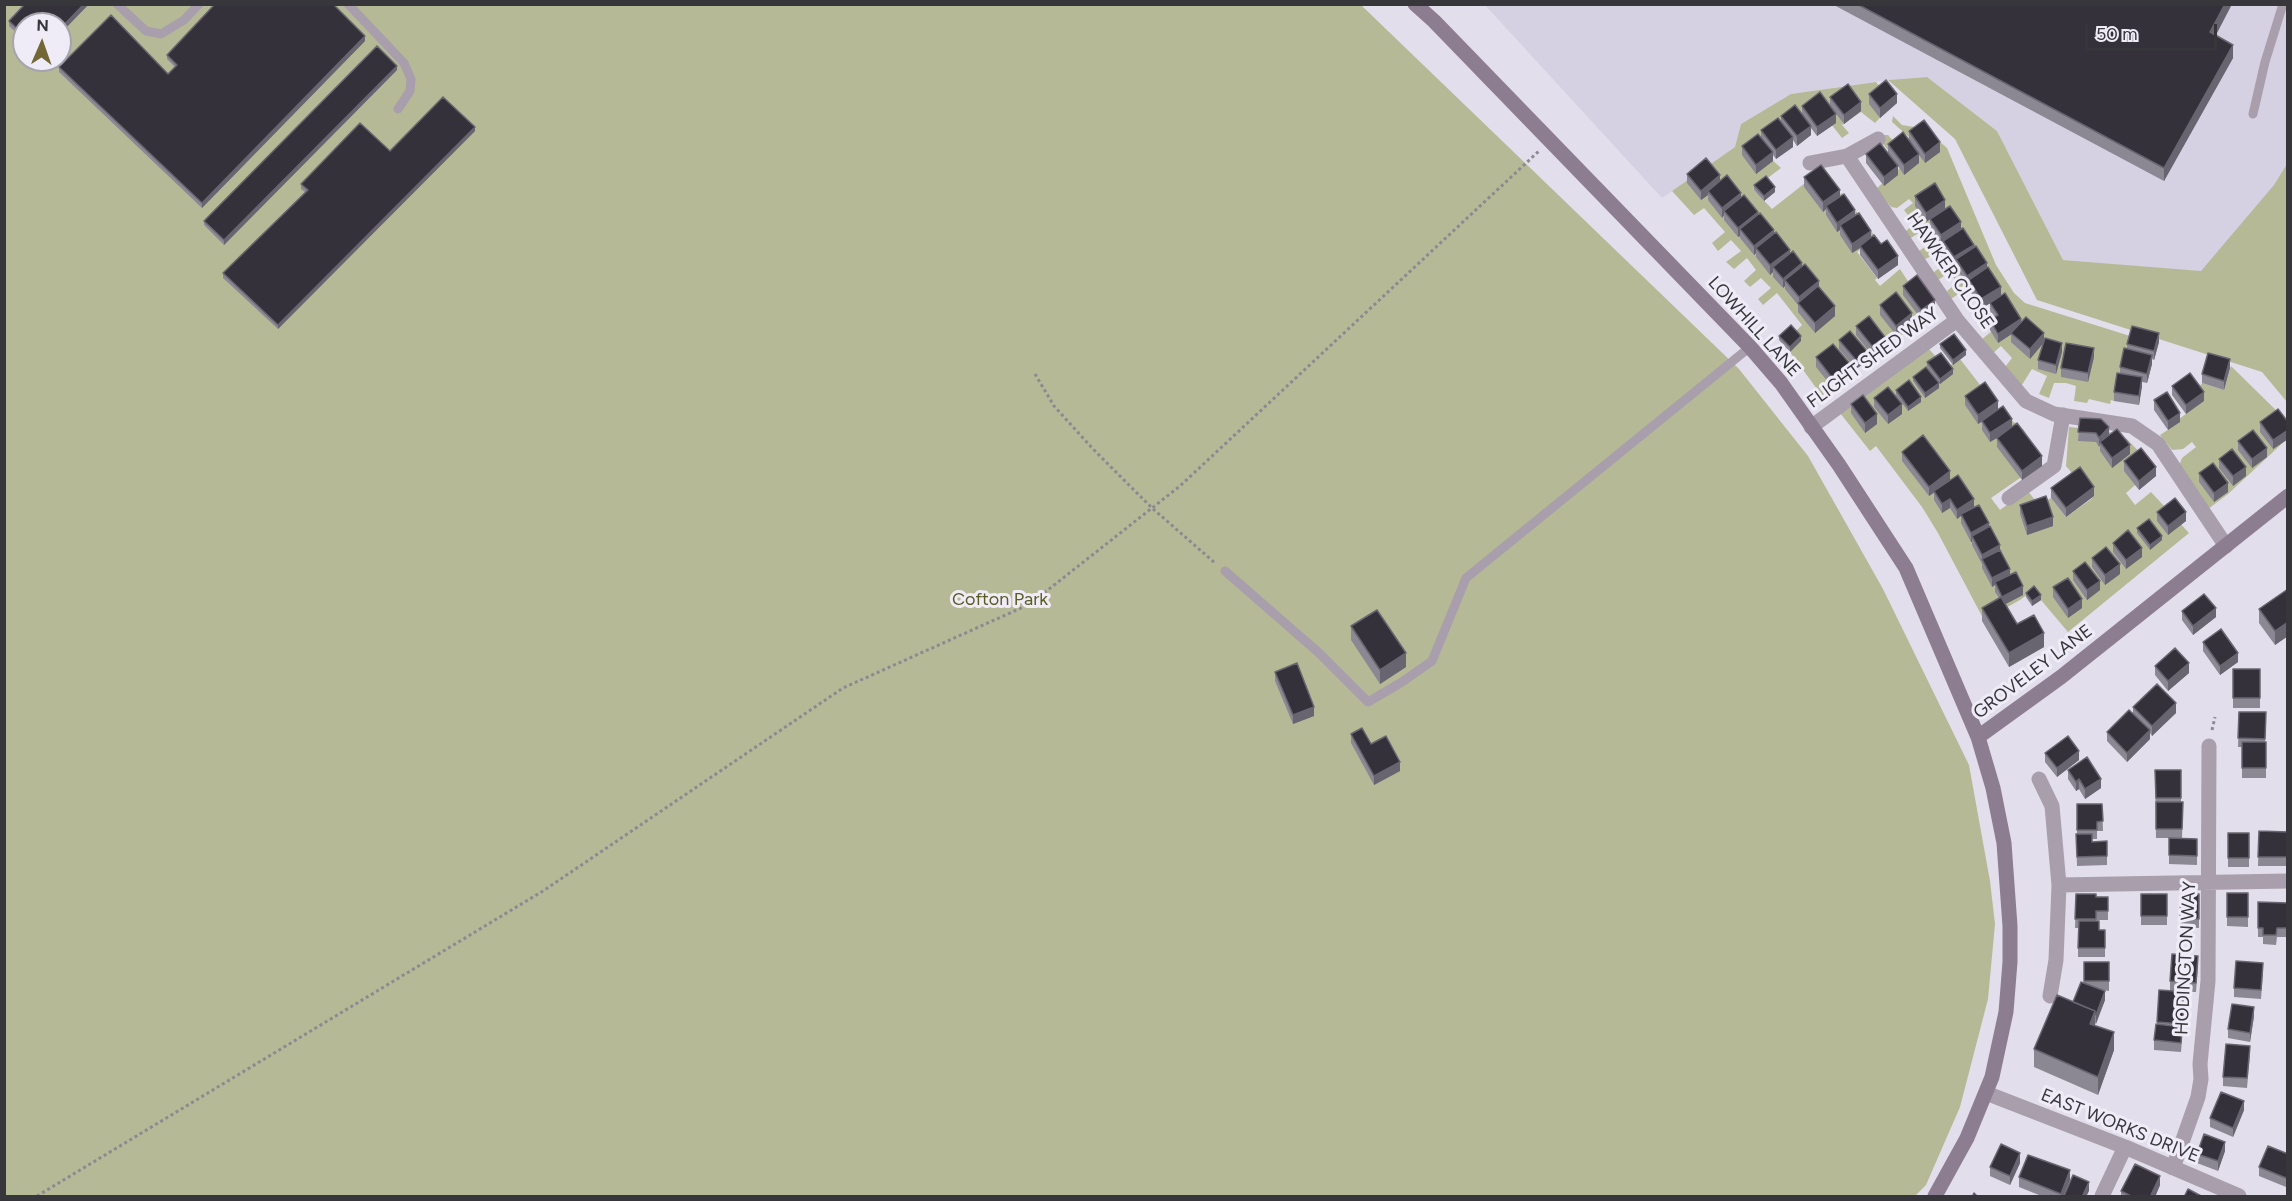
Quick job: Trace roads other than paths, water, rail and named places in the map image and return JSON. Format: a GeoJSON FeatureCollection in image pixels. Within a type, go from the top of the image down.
{"type":"FeatureCollection","features":[{"type":"Feature","properties":{"kind":"street","name":"LOWHILL LANE"},"geometry":{"type":"LineString","coordinates":[[1415,4],[1750,347],[1781,383],[1906,568],[1977,738]]}},
{"type":"Feature","properties":{"kind":"street"},"geometry":{"type":"LineString","coordinates":[[1810,163],[1847,156],[1878,139]]}},
{"type":"Feature","properties":{"kind":"street","name":"HAWKER CLOSE"},"geometry":{"type":"LineString","coordinates":[[1847,156],[1957,320],[2026,401],[2054,414],[2132,426],[2158,444],[2226,546]]}},
{"type":"Feature","properties":{"kind":"street","name":"FLIGHT SHED WAY"},"geometry":{"type":"LineString","coordinates":[[1811,427],[1957,320]]}},
{"type":"Feature","properties":{"kind":"street"},"geometry":{"type":"LineString","coordinates":[[2009,498],[2054,466],[2063,415]]}},
{"type":"Feature","properties":{"kind":"street","name":"GROVELEY LANE"},"geometry":{"type":"LineString","coordinates":[[1935,1197],[1968,1138],[1986,1094],[1992,1077],[2006,1012],[2010,926],[2004,843],[1993,788],[1977,738],[2061,677],[2288,496]]}},
{"type":"Feature","properties":{"kind":"street","name":"HODINGTON WAY"},"geometry":{"type":"LineString","coordinates":[[2173,1168],[2199,1088],[2208,981],[2209,746]]}},
{"type":"Feature","properties":{"kind":"street"},"geometry":{"type":"LineString","coordinates":[[2039,779],[2052,806],[2059,885],[2056,960],[2050,996]]}},
{"type":"Feature","properties":{"kind":"street"},"geometry":{"type":"LineString","coordinates":[[2059,885],[2288,881]]}},
{"type":"Feature","properties":{"kind":"street","name":"EAST WORKS DRIVE"},"geometry":{"type":"LineString","coordinates":[[1986,1094],[2125,1148],[2239,1197]]}},
{"type":"Feature","properties":{"kind":"street"},"geometry":{"type":"LineString","coordinates":[[2102,1197],[2125,1148]]}},
{"type":"Feature","properties":{"kind":"lane"},"geometry":{"type":"LineString","coordinates":[[117,4],[146,32],[161,34],[184,20],[199,4]]}},
{"type":"Feature","properties":{"kind":"lane"},"geometry":{"type":"LineString","coordinates":[[348,4],[404,63],[411,79],[410,91],[398,109]]}},
{"type":"Feature","properties":{"kind":"lane"},"geometry":{"type":"LineString","coordinates":[[2253,114],[2265,62],[2283,4]]}},
{"type":"Feature","properties":{"kind":"lane"},"geometry":{"type":"LineString","coordinates":[[1225,571],[1318,652],[1368,702],[1402,682],[1432,660],[1466,578],[1750,347]]}},
{"type":"Feature","properties":{"kind":"park label","name":"Cofton Park"},"geometry":{"type":"Point","coordinates":[1000,600]}}]}
